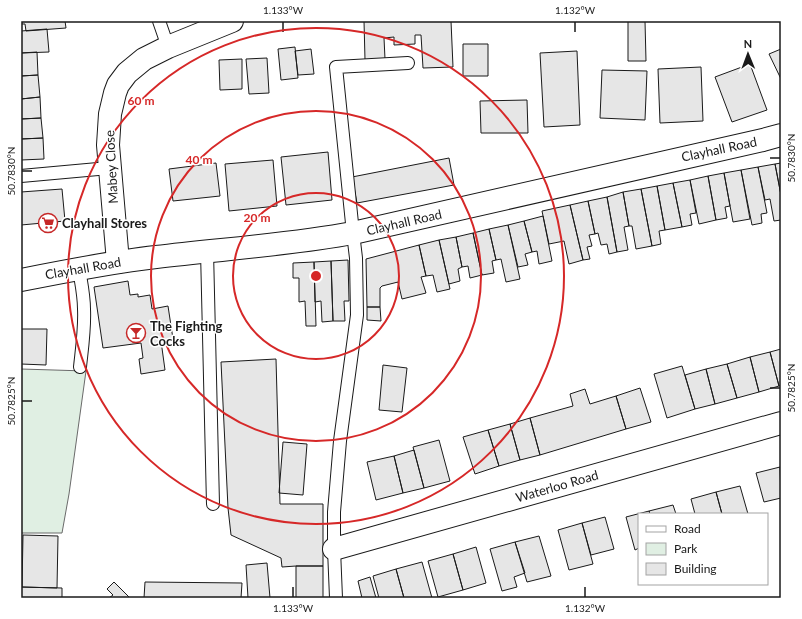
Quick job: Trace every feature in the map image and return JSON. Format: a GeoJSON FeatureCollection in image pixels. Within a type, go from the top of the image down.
{"type":"FeatureCollection","features":[{"type":"Feature","properties":{"kind":"street","name":"Mabey Close"},"geometry":{"type":"LineString","coordinates":[[118,262],[108,145],[112,104],[118,86],[127,73],[144,59],[168,47],[232,21]]}},
{"type":"Feature","properties":{"kind":"street","name":"Clayhall Road"},"geometry":{"type":"LineString","coordinates":[[21,280],[150,257],[288,243],[353,233],[781,135]]}},
{"type":"Feature","properties":{"kind":"street","name":"Waterloo Road"},"geometry":{"type":"LineString","coordinates":[[334,549],[781,423]]}},
{"type":"Feature","properties":{"kind":"lane"},"geometry":{"type":"LineString","coordinates":[[159,21],[168,47]]}},
{"type":"Feature","properties":{"kind":"lane"},"geometry":{"type":"LineString","coordinates":[[336,598],[334,512],[340,442],[357,315],[356,258],[336,67],[408,63]]}},
{"type":"Feature","properties":{"kind":"lane"},"geometry":{"type":"LineString","coordinates":[[21,176],[110,168]]}},
{"type":"Feature","properties":{"kind":"lane"},"geometry":{"type":"LineString","coordinates":[[207,252],[213,504]]}},
{"type":"Feature","properties":{"kind":"lane"},"geometry":{"type":"LineString","coordinates":[[79,269],[84,311],[80,367]]}},
{"type":"Feature","properties":{"kind":"green space"},"geometry":{"type":"Polygon","coordinates":[[[21,369],[86,371],[69,494],[62,533],[21,533],[21,369]]]}},
{"type":"Feature","properties":{"kind":"building"},"geometry":{"type":"Polygon","coordinates":[[[21,21],[65,21],[66,28],[26,31],[25,24],[21,24],[21,21]]]}},
{"type":"Feature","properties":{"kind":"building"},"geometry":{"type":"Polygon","coordinates":[[[364,21],[451,21],[453,67],[423,68],[421,35],[415,35],[415,44],[394,45],[394,37],[384,38],[385,59],[365,60],[364,21]]]}},
{"type":"Feature","properties":{"kind":"building"},"geometry":{"type":"Polygon","coordinates":[[[628,21],[645,21],[646,61],[628,61],[628,21]]]}},
{"type":"Feature","properties":{"kind":"building"},"geometry":{"type":"Polygon","coordinates":[[[47,29],[49,52],[21,53],[21,31],[47,29]]]}},
{"type":"Feature","properties":{"kind":"building"},"geometry":{"type":"Polygon","coordinates":[[[463,44],[488,44],[488,76],[463,76],[463,44]]]}},
{"type":"Feature","properties":{"kind":"building"},"geometry":{"type":"Polygon","coordinates":[[[295,47],[298,78],[281,80],[278,49],[295,47]]]}},
{"type":"Feature","properties":{"kind":"building"},"geometry":{"type":"Polygon","coordinates":[[[311,49],[314,74],[298,75],[295,51],[311,49]]]}},
{"type":"Feature","properties":{"kind":"building"},"geometry":{"type":"Polygon","coordinates":[[[781,49],[781,79],[769,54],[781,49]]]}},
{"type":"Feature","properties":{"kind":"building"},"geometry":{"type":"Polygon","coordinates":[[[577,51],[580,125],[544,127],[540,53],[577,51]]]}},
{"type":"Feature","properties":{"kind":"building"},"geometry":{"type":"Polygon","coordinates":[[[37,52],[38,75],[21,76],[21,53],[37,52]]]}},
{"type":"Feature","properties":{"kind":"building"},"geometry":{"type":"Polygon","coordinates":[[[267,58],[269,93],[249,94],[246,59],[267,58]]]}},
{"type":"Feature","properties":{"kind":"building"},"geometry":{"type":"Polygon","coordinates":[[[242,59],[242,89],[220,90],[219,60],[242,59]]]}},
{"type":"Feature","properties":{"kind":"building"},"geometry":{"type":"Polygon","coordinates":[[[750,64],[767,110],[732,122],[715,77],[750,64]]]}},
{"type":"Feature","properties":{"kind":"building"},"geometry":{"type":"Polygon","coordinates":[[[701,67],[703,121],[660,123],[658,69],[701,67]]]}},
{"type":"Feature","properties":{"kind":"building"},"geometry":{"type":"Polygon","coordinates":[[[602,70],[647,71],[645,120],[600,118],[602,70]]]}},
{"type":"Feature","properties":{"kind":"building"},"geometry":{"type":"Polygon","coordinates":[[[38,75],[40,97],[21,99],[21,76],[38,75]]]}},
{"type":"Feature","properties":{"kind":"building"},"geometry":{"type":"Polygon","coordinates":[[[40,97],[41,118],[21,119],[21,99],[40,97]]]}},
{"type":"Feature","properties":{"kind":"building"},"geometry":{"type":"Polygon","coordinates":[[[527,100],[528,133],[481,133],[480,101],[527,100]]]}},
{"type":"Feature","properties":{"kind":"building"},"geometry":{"type":"Polygon","coordinates":[[[41,118],[43,138],[21,139],[21,119],[41,118]]]}},
{"type":"Feature","properties":{"kind":"building"},"geometry":{"type":"Polygon","coordinates":[[[43,138],[44,159],[21,160],[21,139],[43,138]]]}},
{"type":"Feature","properties":{"kind":"building"},"geometry":{"type":"Polygon","coordinates":[[[328,152],[332,200],[286,205],[281,157],[328,152]]]}},
{"type":"Feature","properties":{"kind":"building"},"geometry":{"type":"Polygon","coordinates":[[[449,158],[454,185],[357,203],[352,177],[449,158]]]}},
{"type":"Feature","properties":{"kind":"building"},"geometry":{"type":"Polygon","coordinates":[[[273,160],[277,206],[229,211],[225,164],[273,160]]]}},
{"type":"Feature","properties":{"kind":"building"},"geometry":{"type":"Polygon","coordinates":[[[216,163],[220,196],[173,201],[169,169],[216,163]]]}},
{"type":"Feature","properties":{"kind":"building"},"geometry":{"type":"Polygon","coordinates":[[[781,163],[781,195],[775,164],[781,163]]]}},
{"type":"Feature","properties":{"kind":"building"},"geometry":{"type":"Polygon","coordinates":[[[775,164],[781,195],[781,220],[774,221],[770,199],[765,200],[758,167],[775,164]]]}},
{"type":"Feature","properties":{"kind":"building"},"geometry":{"type":"Polygon","coordinates":[[[758,167],[767,213],[761,214],[762,223],[752,225],[741,170],[758,167]]]}},
{"type":"Feature","properties":{"kind":"building"},"geometry":{"type":"Polygon","coordinates":[[[741,170],[750,219],[733,222],[724,173],[741,170]]]}},
{"type":"Feature","properties":{"kind":"building"},"geometry":{"type":"Polygon","coordinates":[[[724,173],[730,206],[725,207],[727,218],[716,220],[708,176],[724,173]]]}},
{"type":"Feature","properties":{"kind":"building"},"geometry":{"type":"Polygon","coordinates":[[[708,176],[716,220],[699,224],[690,180],[708,176]]]}},
{"type":"Feature","properties":{"kind":"building"},"geometry":{"type":"Polygon","coordinates":[[[690,180],[696,213],[690,214],[692,225],[682,227],[673,183],[690,180]]]}},
{"type":"Feature","properties":{"kind":"building"},"geometry":{"type":"Polygon","coordinates":[[[673,183],[682,227],[665,230],[657,186],[673,183]]]}},
{"type":"Feature","properties":{"kind":"building"},"geometry":{"type":"Polygon","coordinates":[[[657,186],[665,230],[659,231],[661,244],[652,246],[641,189],[657,186]]]}},
{"type":"Feature","properties":{"kind":"building"},"geometry":{"type":"Polygon","coordinates":[[[62,189],[65,221],[21,225],[21,192],[62,189]]]}},
{"type":"Feature","properties":{"kind":"building"},"geometry":{"type":"Polygon","coordinates":[[[641,189],[652,246],[636,249],[632,226],[629,226],[623,192],[641,189]]]}},
{"type":"Feature","properties":{"kind":"building"},"geometry":{"type":"Polygon","coordinates":[[[623,192],[629,226],[624,227],[628,250],[617,252],[607,197],[623,192]]]}},
{"type":"Feature","properties":{"kind":"building"},"geometry":{"type":"Polygon","coordinates":[[[607,197],[617,252],[609,254],[607,244],[601,245],[598,233],[595,234],[588,201],[607,197]]]}},
{"type":"Feature","properties":{"kind":"building"},"geometry":{"type":"Polygon","coordinates":[[[588,201],[595,234],[589,235],[592,246],[587,247],[590,259],[583,260],[570,205],[588,201]]]}},
{"type":"Feature","properties":{"kind":"building"},"geometry":{"type":"Polygon","coordinates":[[[570,205],[583,260],[569,264],[564,241],[549,244],[542,211],[570,205]]]}},
{"type":"Feature","properties":{"kind":"building"},"geometry":{"type":"Polygon","coordinates":[[[543,216],[552,261],[539,264],[537,251],[532,252],[524,221],[543,216]]]}},
{"type":"Feature","properties":{"kind":"building"},"geometry":{"type":"Polygon","coordinates":[[[524,221],[532,252],[525,254],[528,265],[518,267],[508,225],[524,221]]]}},
{"type":"Feature","properties":{"kind":"building"},"geometry":{"type":"Polygon","coordinates":[[[508,225],[520,279],[506,282],[501,259],[496,260],[489,229],[508,225]]]}},
{"type":"Feature","properties":{"kind":"building"},"geometry":{"type":"Polygon","coordinates":[[[489,229],[496,260],[492,261],[494,273],[482,275],[473,233],[489,229]]]}},
{"type":"Feature","properties":{"kind":"building"},"geometry":{"type":"Polygon","coordinates":[[[473,233],[482,275],[470,278],[468,266],[462,267],[456,237],[473,233]]]}},
{"type":"Feature","properties":{"kind":"building"},"geometry":{"type":"Polygon","coordinates":[[[456,237],[462,267],[458,269],[460,281],[449,284],[439,240],[456,237]]]}},
{"type":"Feature","properties":{"kind":"building"},"geometry":{"type":"Polygon","coordinates":[[[439,240],[450,289],[437,292],[433,275],[426,276],[419,245],[439,240]]]}},
{"type":"Feature","properties":{"kind":"building"},"geometry":{"type":"Polygon","coordinates":[[[419,245],[426,276],[421,277],[426,293],[402,299],[398,282],[382,286],[380,288],[380,307],[367,307],[366,259],[419,245]]]}},
{"type":"Feature","properties":{"kind":"building"},"geometry":{"type":"Polygon","coordinates":[[[348,260],[349,301],[344,301],[345,321],[333,321],[331,261],[348,260]]]}},
{"type":"Feature","properties":{"kind":"building"},"geometry":{"type":"Polygon","coordinates":[[[331,261],[333,321],[322,322],[321,301],[315,302],[314,262],[331,261]]]}},
{"type":"Feature","properties":{"kind":"building"},"geometry":{"type":"Polygon","coordinates":[[[314,262],[316,326],[306,326],[305,301],[299,302],[299,278],[293,278],[293,263],[314,262]]]}},
{"type":"Feature","properties":{"kind":"building","name":"The Fighting Cocks"},"geometry":{"type":"Polygon","coordinates":[[[128,281],[130,295],[138,294],[138,297],[150,295],[152,309],[168,306],[173,339],[161,341],[165,370],[141,374],[139,359],[143,358],[141,343],[103,348],[94,287],[128,281]]]}},
{"type":"Feature","properties":{"kind":"building"},"geometry":{"type":"Polygon","coordinates":[[[367,307],[380,307],[381,321],[367,320],[367,307]]]}},
{"type":"Feature","properties":{"kind":"building"},"geometry":{"type":"Polygon","coordinates":[[[21,329],[47,329],[46,365],[21,364],[21,329]]]}},
{"type":"Feature","properties":{"kind":"building"},"geometry":{"type":"Polygon","coordinates":[[[781,349],[781,386],[779,386],[770,352],[781,349]]]}},
{"type":"Feature","properties":{"kind":"building"},"geometry":{"type":"Polygon","coordinates":[[[770,352],[779,386],[759,392],[750,357],[770,352]]]}},
{"type":"Feature","properties":{"kind":"building"},"geometry":{"type":"Polygon","coordinates":[[[750,357],[759,392],[737,398],[727,364],[750,357]]]}},
{"type":"Feature","properties":{"kind":"building"},"geometry":{"type":"Polygon","coordinates":[[[276,359],[280,504],[323,504],[323,566],[282,567],[281,558],[231,535],[228,508],[221,362],[276,359]]]}},
{"type":"Feature","properties":{"kind":"building"},"geometry":{"type":"Polygon","coordinates":[[[727,364],[737,398],[715,404],[706,369],[727,364]]]}},
{"type":"Feature","properties":{"kind":"building"},"geometry":{"type":"Polygon","coordinates":[[[383,365],[407,368],[402,412],[379,410],[383,365]]]}},
{"type":"Feature","properties":{"kind":"building"},"geometry":{"type":"Polygon","coordinates":[[[682,366],[695,409],[667,418],[654,374],[682,366]]]}},
{"type":"Feature","properties":{"kind":"building"},"geometry":{"type":"Polygon","coordinates":[[[706,369],[715,404],[695,409],[685,375],[706,369]]]}},
{"type":"Feature","properties":{"kind":"building"},"geometry":{"type":"Polygon","coordinates":[[[640,388],[651,422],[626,429],[616,396],[640,388]]]}},
{"type":"Feature","properties":{"kind":"building"},"geometry":{"type":"Polygon","coordinates":[[[585,389],[590,404],[616,396],[626,429],[540,455],[530,418],[573,406],[570,394],[585,389]]]}},
{"type":"Feature","properties":{"kind":"building"},"geometry":{"type":"Polygon","coordinates":[[[530,418],[540,455],[520,460],[510,424],[530,418]]]}},
{"type":"Feature","properties":{"kind":"building"},"geometry":{"type":"Polygon","coordinates":[[[510,424],[520,460],[499,466],[488,430],[510,424]]]}},
{"type":"Feature","properties":{"kind":"building"},"geometry":{"type":"Polygon","coordinates":[[[488,430],[499,466],[475,474],[463,437],[488,430]]]}},
{"type":"Feature","properties":{"kind":"building"},"geometry":{"type":"Polygon","coordinates":[[[439,440],[450,481],[424,488],[413,447],[439,440]]]}},
{"type":"Feature","properties":{"kind":"building"},"geometry":{"type":"Polygon","coordinates":[[[283,442],[307,444],[303,495],[279,493],[283,442]]]}},
{"type":"Feature","properties":{"kind":"building"},"geometry":{"type":"Polygon","coordinates":[[[414,450],[424,488],[403,493],[394,456],[414,450]]]}},
{"type":"Feature","properties":{"kind":"building"},"geometry":{"type":"Polygon","coordinates":[[[394,456],[403,493],[376,500],[367,462],[394,456]]]}},
{"type":"Feature","properties":{"kind":"building"},"geometry":{"type":"Polygon","coordinates":[[[780,467],[781,498],[764,502],[756,473],[780,467]]]}},
{"type":"Feature","properties":{"kind":"building"},"geometry":{"type":"Polygon","coordinates":[[[740,486],[748,513],[722,513],[716,492],[740,486]]]}},
{"type":"Feature","properties":{"kind":"building"},"geometry":{"type":"Polygon","coordinates":[[[716,492],[722,513],[695,513],[691,499],[716,492]]]}},
{"type":"Feature","properties":{"kind":"building"},"geometry":{"type":"Polygon","coordinates":[[[673,505],[676,513],[650,513],[649,511],[673,505]]]}},
{"type":"Feature","properties":{"kind":"building"},"geometry":{"type":"Polygon","coordinates":[[[638,514],[638,548],[635,550],[626,517],[638,514]]]}},
{"type":"Feature","properties":{"kind":"building"},"geometry":{"type":"Polygon","coordinates":[[[605,517],[614,549],[591,555],[582,523],[605,517]]]}},
{"type":"Feature","properties":{"kind":"building"},"geometry":{"type":"Polygon","coordinates":[[[582,523],[593,564],[569,570],[558,530],[582,523]]]}},
{"type":"Feature","properties":{"kind":"building"},"geometry":{"type":"Polygon","coordinates":[[[23,535],[58,536],[57,588],[22,587],[23,535]]]}},
{"type":"Feature","properties":{"kind":"building"},"geometry":{"type":"Polygon","coordinates":[[[539,536],[551,576],[527,582],[515,542],[539,536]]]}},
{"type":"Feature","properties":{"kind":"building"},"geometry":{"type":"Polygon","coordinates":[[[515,542],[525,573],[514,577],[517,587],[502,591],[490,549],[515,542]]]}},
{"type":"Feature","properties":{"kind":"building"},"geometry":{"type":"Polygon","coordinates":[[[476,547],[486,583],[463,590],[453,554],[476,547]]]}},
{"type":"Feature","properties":{"kind":"building"},"geometry":{"type":"Polygon","coordinates":[[[453,554],[463,590],[438,597],[428,561],[453,554]]]}},
{"type":"Feature","properties":{"kind":"building"},"geometry":{"type":"Polygon","coordinates":[[[422,562],[432,598],[404,598],[396,569],[422,562]]]}},
{"type":"Feature","properties":{"kind":"building"},"geometry":{"type":"Polygon","coordinates":[[[267,563],[270,598],[248,598],[246,565],[267,563]]]}},
{"type":"Feature","properties":{"kind":"building"},"geometry":{"type":"Polygon","coordinates":[[[296,566],[323,566],[323,598],[296,598],[296,566]]]}},
{"type":"Feature","properties":{"kind":"building"},"geometry":{"type":"Polygon","coordinates":[[[396,569],[404,598],[379,598],[373,576],[396,569]]]}},
{"type":"Feature","properties":{"kind":"building"},"geometry":{"type":"Polygon","coordinates":[[[370,577],[376,598],[362,598],[358,581],[370,577]]]}},
{"type":"Feature","properties":{"kind":"building"},"geometry":{"type":"Polygon","coordinates":[[[114,582],[130,598],[109,598],[113,595],[107,589],[114,582]]]}},
{"type":"Feature","properties":{"kind":"building"},"geometry":{"type":"Polygon","coordinates":[[[145,582],[242,583],[241,598],[144,598],[145,582]]]}},
{"type":"Feature","properties":{"kind":"building"},"geometry":{"type":"Polygon","coordinates":[[[21,587],[62,588],[62,598],[21,598],[21,587]]]}},
{"type":"Feature","properties":{"kind":"place","name":"Clayhall Stores"},"geometry":{"type":"Point","coordinates":[48,223]}},
{"type":"Feature","properties":{"kind":"place","name":"The Fighting Cocks"},"geometry":{"type":"Point","coordinates":[136,333]}}]}
